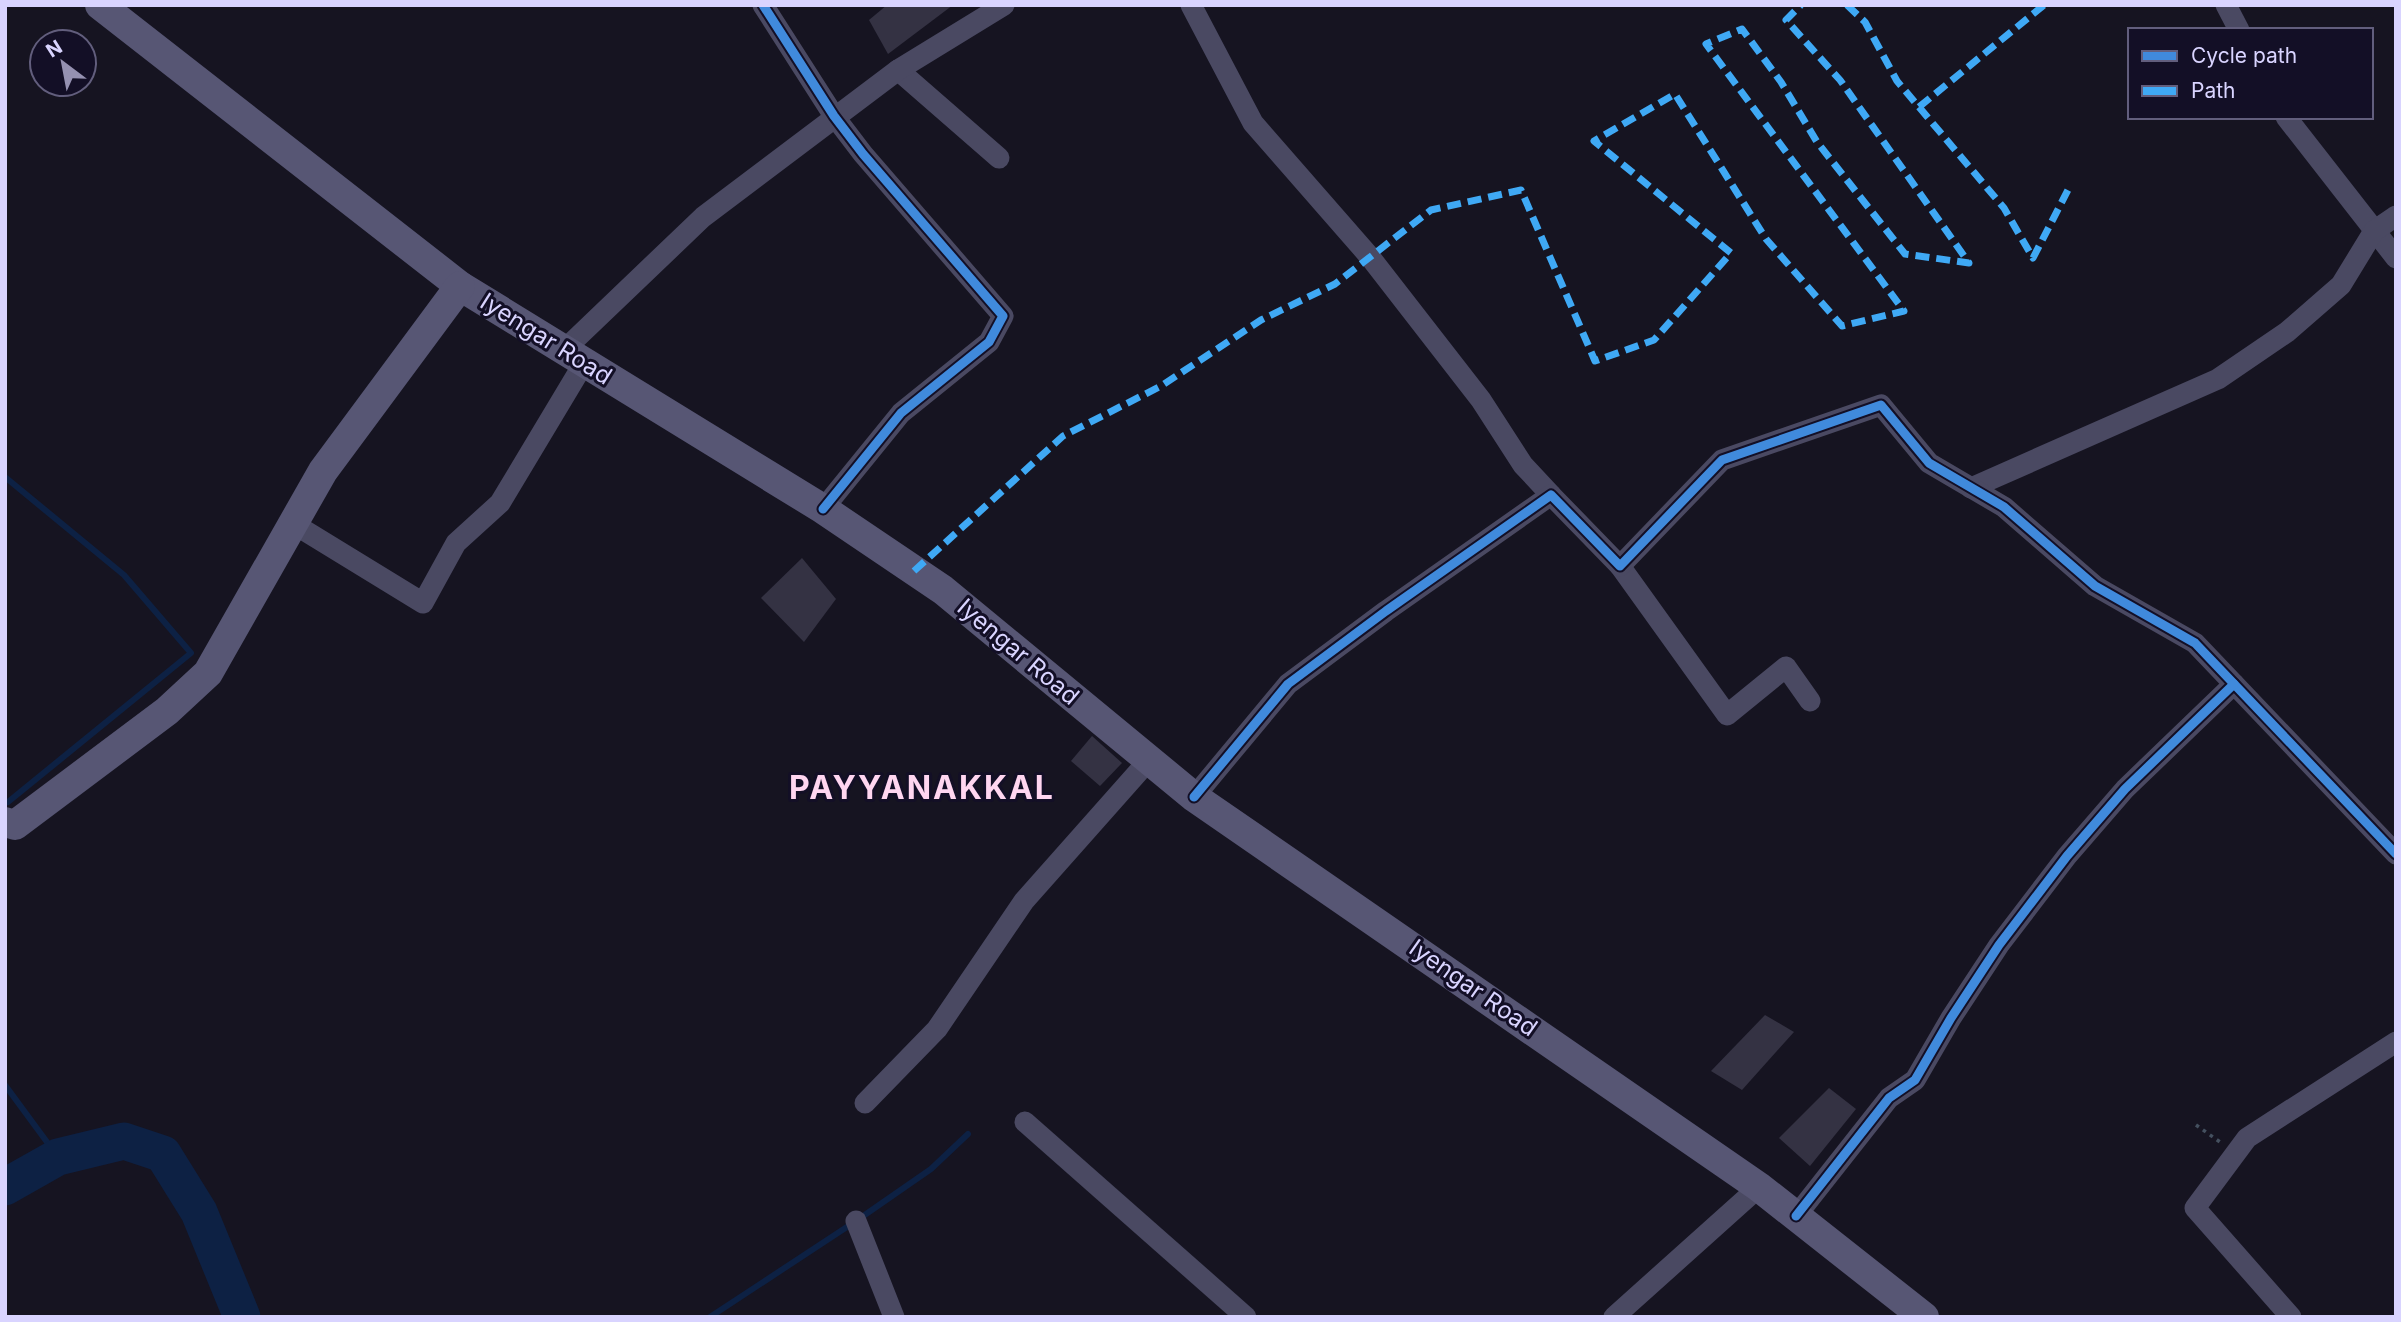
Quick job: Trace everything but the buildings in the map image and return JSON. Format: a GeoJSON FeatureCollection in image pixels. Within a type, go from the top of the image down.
{"type":"FeatureCollection","features":[{"type":"Feature","properties":{"kind":"main road","name":"Iyengar Road"},"geometry":{"type":"LineString","coordinates":[[100,5],[460,286],[823,509],[943,590],[1194,797],[1759,1187],[1924,1317]]}},
{"type":"Feature","properties":{"kind":"main road"},"geometry":{"type":"LineString","coordinates":[[8,827],[167,711],[208,673],[323,471],[460,286]]}},
{"type":"Feature","properties":{"kind":"street"},"geometry":{"type":"LineString","coordinates":[[763,5],[835,116],[863,153],[1003,316],[989,342],[901,413],[823,509]]}},
{"type":"Feature","properties":{"kind":"street"},"geometry":{"type":"LineString","coordinates":[[294,524],[424,603],[456,543],[500,503],[574,356],[703,216],[898,70],[1004,5]]}},
{"type":"Feature","properties":{"kind":"street"},"geometry":{"type":"LineString","coordinates":[[1191,5],[1253,123],[1370,257],[1481,400],[1523,465],[1620,566],[1727,715],[1786,667],[1810,701]]}},
{"type":"Feature","properties":{"kind":"street"},"geometry":{"type":"LineString","coordinates":[[2226,5],[2238,28]]}},
{"type":"Feature","properties":{"kind":"street"},"geometry":{"type":"LineString","coordinates":[[898,70],[999,158]]}},
{"type":"Feature","properties":{"kind":"street"},"geometry":{"type":"LineString","coordinates":[[2288,119],[2396,258]]}},
{"type":"Feature","properties":{"kind":"street"},"geometry":{"type":"LineString","coordinates":[[1971,488],[2218,379],[2287,332],[2341,285],[2374,231],[2396,216]]}},
{"type":"Feature","properties":{"kind":"street"},"geometry":{"type":"LineString","coordinates":[[1620,566],[1722,460],[1881,405],[1929,463],[2004,507],[2095,586],[2195,643],[2396,854]]}},
{"type":"Feature","properties":{"kind":"street"},"geometry":{"type":"LineString","coordinates":[[1194,797],[1287,684],[1551,495]]}},
{"type":"Feature","properties":{"kind":"street"},"geometry":{"type":"LineString","coordinates":[[1796,1216],[1889,1098],[1915,1080],[1999,944],[2067,856],[2125,789],[2234,684]]}},
{"type":"Feature","properties":{"kind":"street"},"geometry":{"type":"LineString","coordinates":[[865,1103],[937,1029],[1024,901],[1149,760]]}},
{"type":"Feature","properties":{"kind":"street"},"geometry":{"type":"LineString","coordinates":[[2291,1317],[2195,1208],[2247,1138],[2396,1041]]}},
{"type":"Feature","properties":{"kind":"street"},"geometry":{"type":"LineString","coordinates":[[1025,1122],[1246,1317]]}},
{"type":"Feature","properties":{"kind":"street"},"geometry":{"type":"LineString","coordinates":[[1614,1317],[1759,1187]]}},
{"type":"Feature","properties":{"kind":"street"},"geometry":{"type":"LineString","coordinates":[[856,1221],[894,1317]]}},
{"type":"Feature","properties":{"kind":"waterway"},"geometry":{"type":"LineString","coordinates":[[5,477],[124,575],[191,653],[8,802]]}},
{"type":"Feature","properties":{"kind":"waterway"},"geometry":{"type":"LineString","coordinates":[[5,1085],[58,1157]]}},
{"type":"Feature","properties":{"kind":"waterway"},"geometry":{"type":"LineString","coordinates":[[710,1317],[931,1169],[968,1134]]}},
{"type":"Feature","properties":{"kind":"waterway"},"geometry":{"type":"LineString","coordinates":[[5,1187],[58,1157],[124,1141],[163,1154],[199,1212],[242,1317]]}},
{"type":"Feature","properties":{"kind":"marked path"},"geometry":{"type":"LineString","coordinates":[[914,571],[1063,436],[1161,386],[1261,320],[1335,284],[1431,210],[1521,190],[1595,361],[1654,340],[1731,253],[1594,141],[1675,94],[1766,239],[1842,326],[1904,311],[1706,44],[1742,29],[1781,82],[1817,142],[1905,254],[1969,263],[1840,80],[1786,20],[1801,5]]}},
{"type":"Feature","properties":{"kind":"marked path"},"geometry":{"type":"LineString","coordinates":[[1847,5],[1865,22],[1897,81],[2004,208],[2033,258],[2069,188]]}},
{"type":"Feature","properties":{"kind":"marked path"},"geometry":{"type":"LineString","coordinates":[[1919,107],[2044,5]]}},
{"type":"Feature","properties":{"kind":"cycle path"},"geometry":{"type":"LineString","coordinates":[[763,5],[834,116],[863,154],[1003,316],[989,342],[901,413],[823,509]]}},
{"type":"Feature","properties":{"kind":"cycle path"},"geometry":{"type":"LineString","coordinates":[[1194,797],[1288,684],[1551,495],[1620,566],[1722,460],[1881,405],[1929,463],[2004,507],[2095,586],[2195,643],[2396,854]]}},
{"type":"Feature","properties":{"kind":"cycle path"},"geometry":{"type":"LineString","coordinates":[[1796,1216],[1889,1098],[1915,1080],[1951,1018],[1999,945],[2067,856],[2125,789],[2234,684]]}},
{"type":"Feature","properties":{"kind":"district","name":"PAYYANAKKAL"},"geometry":{"type":"Point","coordinates":[922,788]}}]}
